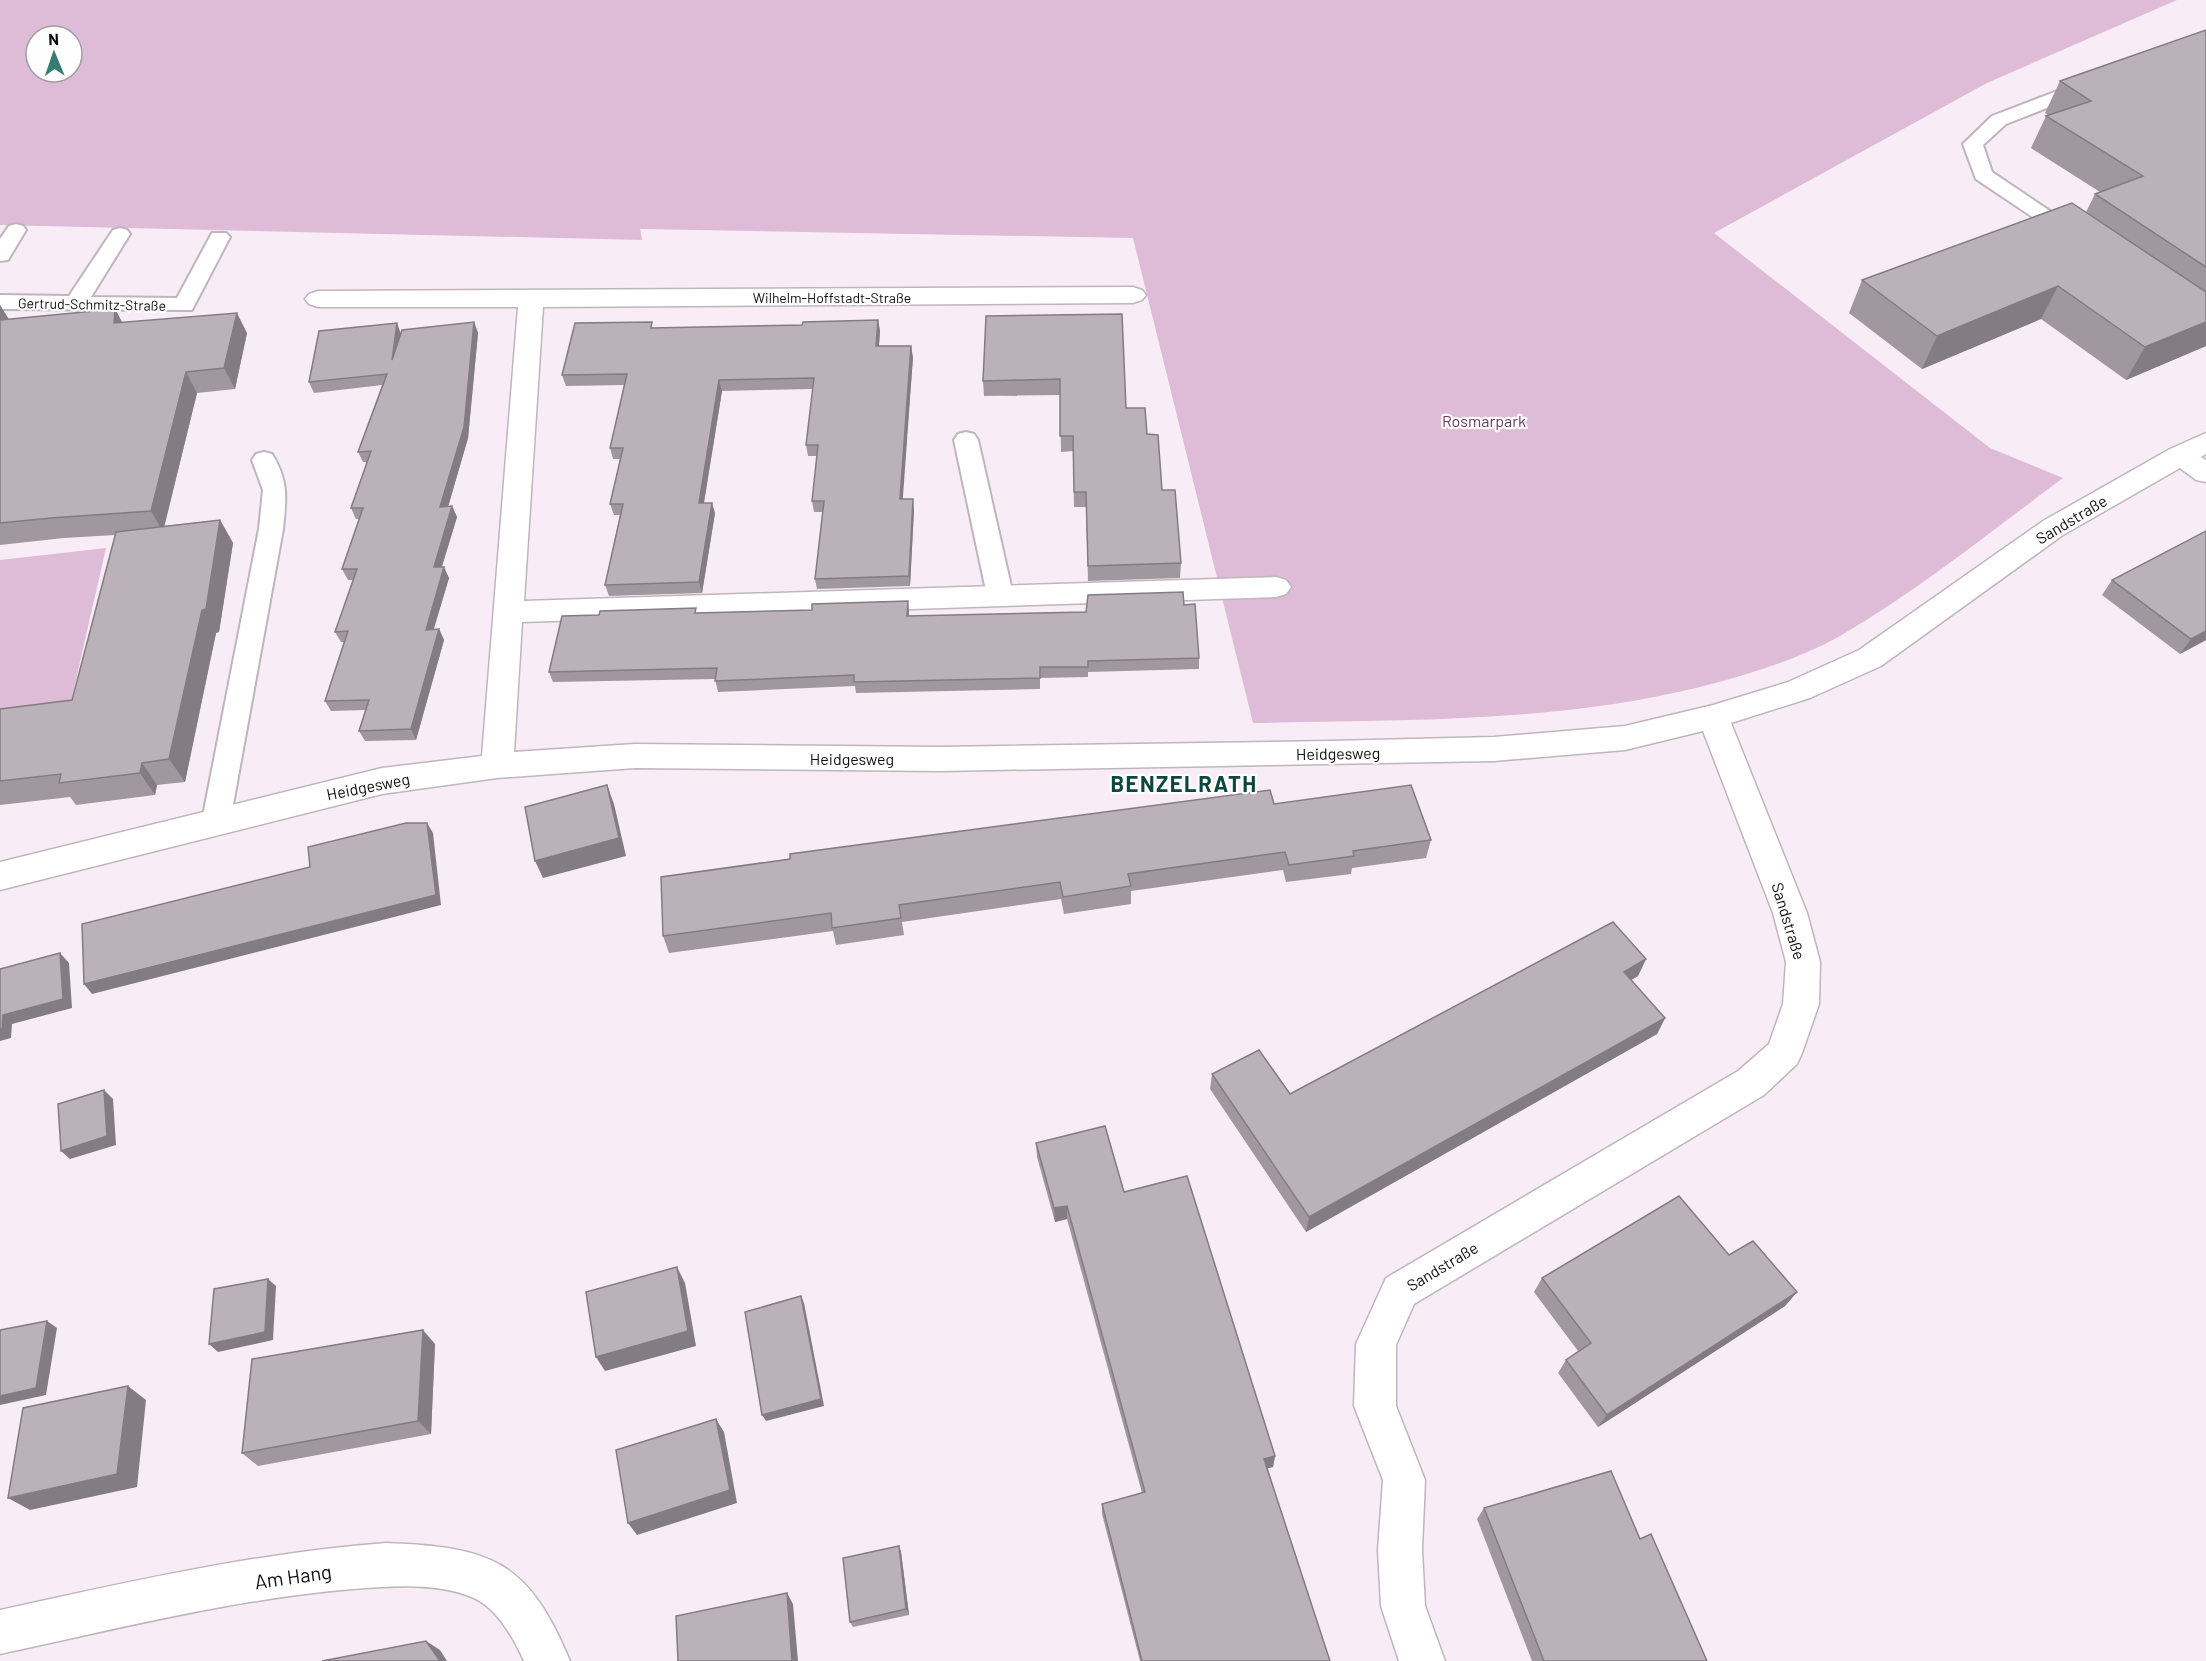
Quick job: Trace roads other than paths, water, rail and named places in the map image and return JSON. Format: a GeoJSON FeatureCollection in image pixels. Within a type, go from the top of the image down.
{"type":"FeatureCollection","features":[{"type":"Feature","properties":{"kind":"street","name":"Wilhelm-Hoffstadt-Straße"},"geometry":{"type":"LineString","coordinates":[[318,298],[1133,295]]}},
{"type":"Feature","properties":{"kind":"street"},"geometry":{"type":"LineString","coordinates":[[497,766],[531,299]]}},
{"type":"Feature","properties":{"kind":"street","name":"Sandstraße"},"geometry":{"type":"LineString","coordinates":[[1422,1661],[1403,1606],[1400,1550],[1404,1480],[1375,1406],[1376,1344],[1400,1291],[1751,1083],[1784,1053],[1801,1004],[1803,962],[1790,913],[1713,717],[1799,690],[1870,657],[2053,528],[2206,442]]}},
{"type":"Feature","properties":{"kind":"street"},"geometry":{"type":"LineString","coordinates":[[2180,455],[2206,473]]}},
{"type":"Feature","properties":{"kind":"street"},"geometry":{"type":"LineString","coordinates":[[510,612],[1276,587]]}},
{"type":"Feature","properties":{"kind":"street","name":"Heidgesweg"},"geometry":{"type":"LineString","coordinates":[[0,876],[382,781],[497,766],[635,756],[940,759],[1494,749],[1625,738],[1713,717]]}},
{"type":"Feature","properties":{"kind":"street","name":"Am Hang"},"geometry":{"type":"LineString","coordinates":[[0,1632],[220,1587],[324,1570],[397,1564],[455,1570],[485,1580],[511,1602],[538,1636],[547,1661]]}},
{"type":"Feature","properties":{"kind":"lane"},"geometry":{"type":"LineString","coordinates":[[2089,246],[1983,175],[1973,144],[1999,120],[2104,79]]}},
{"type":"Feature","properties":{"kind":"lane"},"geometry":{"type":"LineString","coordinates":[[0,255],[16,230]]}},
{"type":"Feature","properties":{"kind":"lane"},"geometry":{"type":"LineString","coordinates":[[76,303],[120,234]]}},
{"type":"Feature","properties":{"kind":"lane","name":"Gertrud-Schmitz-Straße"},"geometry":{"type":"LineString","coordinates":[[0,302],[184,305],[219,237]]}},
{"type":"Feature","properties":{"kind":"lane"},"geometry":{"type":"LineString","coordinates":[[966,440],[1000,595]]}},
{"type":"Feature","properties":{"kind":"lane"},"geometry":{"type":"LineString","coordinates":[[216,821],[271,528],[274,490],[264,460]]}},
{"type":"Feature","properties":{"kind":"district","name":"BENZELRATH"},"geometry":{"type":"Point","coordinates":[1184,783]}},
{"type":"Feature","properties":{"kind":"park label","name":"Rosmarpark"},"geometry":{"type":"Point","coordinates":[1484,420]}}]}
